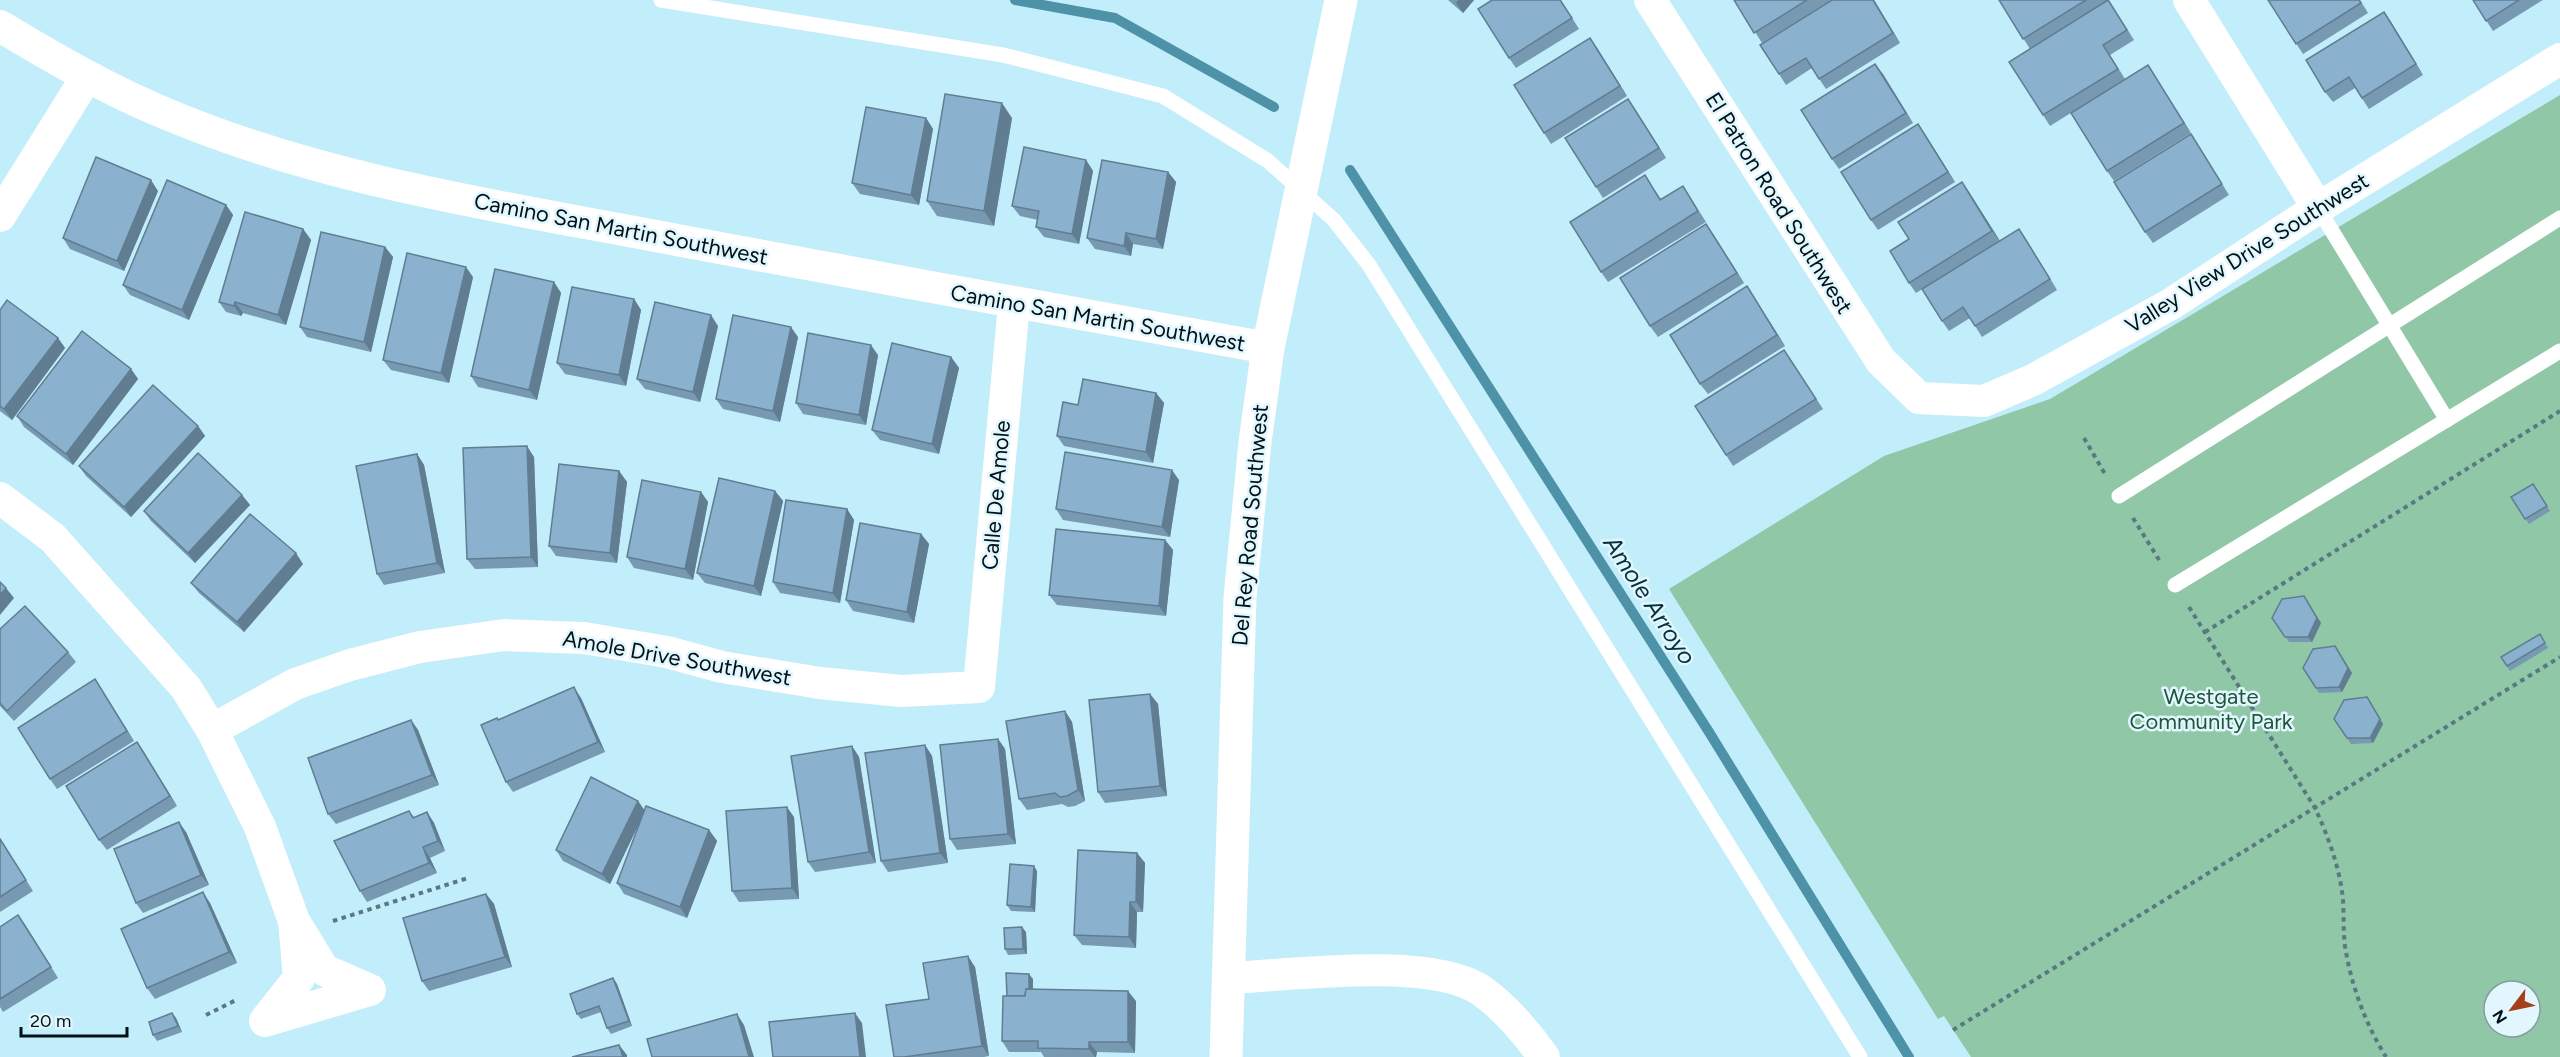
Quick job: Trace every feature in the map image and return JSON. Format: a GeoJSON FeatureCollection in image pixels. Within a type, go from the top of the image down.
{"type":"FeatureCollection","features":[{"type":"Feature","properties":{"kind":"street","name":"Del Rey Road Southwest"},"geometry":{"type":"LineString","coordinates":[[1226,1057],[1240,597],[1268,348],[1341,0]]}},
{"type":"Feature","properties":{"kind":"street","name":"El Patron Road Southwest"},"geometry":{"type":"LineString","coordinates":[[1650,0],[1881,361],[1919,398]]}},
{"type":"Feature","properties":{"kind":"street"},"geometry":{"type":"LineString","coordinates":[[2189,0],[2318,208]]}},
{"type":"Feature","properties":{"kind":"street","name":"Camino San Martin Southwest"},"geometry":{"type":"LineString","coordinates":[[0,26],[86,78],[171,116],[283,155],[407,187],[1014,304],[1268,348]]}},
{"type":"Feature","properties":{"kind":"street","name":"Valley View Drive Southwest"},"geometry":{"type":"LineString","coordinates":[[1919,398],[1984,401],[2033,380],[2171,304],[2318,208],[2560,59]]}},
{"type":"Feature","properties":{"kind":"street"},"geometry":{"type":"LineString","coordinates":[[0,216],[86,78]]}},
{"type":"Feature","properties":{"kind":"street","name":"Calle De Amole"},"geometry":{"type":"LineString","coordinates":[[979,687],[1014,304]]}},
{"type":"Feature","properties":{"kind":"street"},"geometry":{"type":"LineString","coordinates":[[0,498],[53,538],[186,688],[212,730],[260,827],[294,921]]}},
{"type":"Feature","properties":{"kind":"street","name":"Amole Drive Southwest"},"geometry":{"type":"LineString","coordinates":[[212,730],[296,684],[350,665],[420,646],[504,635],[584,639],[667,652],[722,667],[843,685],[901,691],[979,687]]}},
{"type":"Feature","properties":{"kind":"street"},"geometry":{"type":"LineString","coordinates":[[1230,978],[1388,970],[1442,974],[1481,990],[1516,1020],[1544,1057]]}},
{"type":"Feature","properties":{"kind":"lane"},"geometry":{"type":"LineString","coordinates":[[661,0],[1003,55],[1163,96],[1301,183],[1369,265],[1860,1057]]}},
{"type":"Feature","properties":{"kind":"lane"},"geometry":{"type":"LineString","coordinates":[[2318,208],[2447,420]]}},
{"type":"Feature","properties":{"kind":"lane"},"geometry":{"type":"LineString","coordinates":[[2119,496],[2560,218]]}},
{"type":"Feature","properties":{"kind":"lane"},"geometry":{"type":"LineString","coordinates":[[2175,585],[2560,351]]}},
{"type":"Feature","properties":{"kind":"path"},"geometry":{"type":"LineString","coordinates":[[2205,632],[2560,411]]}},
{"type":"Feature","properties":{"kind":"path"},"geometry":{"type":"LineString","coordinates":[[2084,438],[2315,808],[2329,838],[2340,888],[2345,945],[2354,982],[2369,1029],[2386,1057]]}},
{"type":"Feature","properties":{"kind":"path"},"geometry":{"type":"LineString","coordinates":[[1953,1030],[2560,657]]}},
{"type":"Feature","properties":{"kind":"path"},"geometry":{"type":"LineString","coordinates":[[330,922],[468,878]]}},
{"type":"Feature","properties":{"kind":"path"},"geometry":{"type":"LineString","coordinates":[[206,1015],[242,998]]}},
{"type":"Feature","properties":{"kind":"green space","name":"Westgate Community Park"},"geometry":{"type":"Polygon","coordinates":[[[2560,95],[2560,1057],[1971,1057],[1944,1016],[1938,1019],[1669,589],[1884,456],[2050,399],[2560,95]]]}},
{"type":"Feature","properties":{"kind":"building"},"geometry":{"type":"Polygon","coordinates":[[[1492,0],[1560,0],[1572,18],[1509,58],[1478,9],[1492,0]]]}},
{"type":"Feature","properties":{"kind":"building"},"geometry":{"type":"Polygon","coordinates":[[[1734,0],[1807,0],[1754,33],[1734,0]]]}},
{"type":"Feature","properties":{"kind":"building"},"geometry":{"type":"Polygon","coordinates":[[[1832,0],[1873,0],[1893,33],[1819,79],[1806,58],[1779,74],[1760,45],[1832,0]]]}},
{"type":"Feature","properties":{"kind":"building"},"geometry":{"type":"Polygon","coordinates":[[[1999,0],[2086,0],[2023,39],[1999,0]]]}},
{"type":"Feature","properties":{"kind":"building"},"geometry":{"type":"Polygon","coordinates":[[[2108,0],[2127,30],[2103,45],[2118,69],[2043,115],[2009,62],[2108,0]]]}},
{"type":"Feature","properties":{"kind":"building"},"geometry":{"type":"Polygon","coordinates":[[[2268,0],[2359,0],[2361,3],[2296,44],[2268,0]]]}},
{"type":"Feature","properties":{"kind":"building"},"geometry":{"type":"Polygon","coordinates":[[[2473,0],[2519,0],[2486,21],[2473,0]]]}},
{"type":"Feature","properties":{"kind":"building"},"geometry":{"type":"Polygon","coordinates":[[[2384,12],[2416,64],[2362,98],[2349,77],[2325,92],[2306,60],[2384,12]]]}},
{"type":"Feature","properties":{"kind":"building"},"geometry":{"type":"Polygon","coordinates":[[[1590,38],[1620,86],[1544,133],[1514,85],[1590,38]]]}},
{"type":"Feature","properties":{"kind":"building"},"geometry":{"type":"Polygon","coordinates":[[[1875,64],[1906,113],[1832,159],[1801,110],[1875,64]]]}},
{"type":"Feature","properties":{"kind":"building"},"geometry":{"type":"Polygon","coordinates":[[[2148,65],[2184,123],[2107,171],[2071,113],[2148,65]]]}},
{"type":"Feature","properties":{"kind":"building"},"geometry":{"type":"Polygon","coordinates":[[[945,94],[1002,103],[984,211],[927,201],[945,94]]]}},
{"type":"Feature","properties":{"kind":"building"},"geometry":{"type":"Polygon","coordinates":[[[1628,99],[1659,148],[1596,187],[1565,138],[1628,99]]]}},
{"type":"Feature","properties":{"kind":"building"},"geometry":{"type":"Polygon","coordinates":[[[866,107],[926,118],[911,195],[852,183],[866,107]]]}},
{"type":"Feature","properties":{"kind":"building"},"geometry":{"type":"Polygon","coordinates":[[[1918,124],[1948,172],[1871,220],[1841,172],[1918,124]]]}},
{"type":"Feature","properties":{"kind":"building"},"geometry":{"type":"Polygon","coordinates":[[[2191,134],[2222,184],[2145,232],[2114,182],[2191,134]]]}},
{"type":"Feature","properties":{"kind":"building"},"geometry":{"type":"Polygon","coordinates":[[[1024,147],[1086,160],[1072,234],[1036,227],[1039,211],[1012,206],[1024,147]]]}},
{"type":"Feature","properties":{"kind":"building"},"geometry":{"type":"Polygon","coordinates":[[[96,157],[151,180],[117,261],[63,238],[96,157]]]}},
{"type":"Feature","properties":{"kind":"building"},"geometry":{"type":"Polygon","coordinates":[[[1102,160],[1168,172],[1156,239],[1126,233],[1124,246],[1087,238],[1102,160]]]}},
{"type":"Feature","properties":{"kind":"building"},"geometry":{"type":"Polygon","coordinates":[[[1645,175],[1660,200],[1683,186],[1698,211],[1601,272],[1570,222],[1645,175]]]}},
{"type":"Feature","properties":{"kind":"building"},"geometry":{"type":"Polygon","coordinates":[[[167,180],[226,205],[182,310],[123,285],[167,180]]]}},
{"type":"Feature","properties":{"kind":"building"},"geometry":{"type":"Polygon","coordinates":[[[1962,182],[1992,231],[1909,283],[1890,251],[1909,239],[1898,222],[1962,182]]]}},
{"type":"Feature","properties":{"kind":"building"},"geometry":{"type":"Polygon","coordinates":[[[245,212],[303,229],[278,315],[235,302],[234,306],[219,302],[245,212]]]}},
{"type":"Feature","properties":{"kind":"building"},"geometry":{"type":"Polygon","coordinates":[[[1706,224],[1737,273],[1650,326],[1620,278],[1706,224]]]}},
{"type":"Feature","properties":{"kind":"building"},"geometry":{"type":"Polygon","coordinates":[[[2019,229],[2050,279],[1975,326],[1963,307],[1942,321],[1922,289],[2019,229]]]}},
{"type":"Feature","properties":{"kind":"building"},"geometry":{"type":"Polygon","coordinates":[[[321,232],[385,247],[364,342],[300,327],[321,232]]]}},
{"type":"Feature","properties":{"kind":"building"},"geometry":{"type":"Polygon","coordinates":[[[407,253],[466,267],[441,373],[383,360],[407,253]]]}},
{"type":"Feature","properties":{"kind":"building"},"geometry":{"type":"Polygon","coordinates":[[[495,269],[554,282],[529,390],[471,376],[495,269]]]}},
{"type":"Feature","properties":{"kind":"building"},"geometry":{"type":"Polygon","coordinates":[[[1747,286],[1777,335],[1700,384],[1670,335],[1747,286]]]}},
{"type":"Feature","properties":{"kind":"building"},"geometry":{"type":"Polygon","coordinates":[[[572,287],[634,299],[619,375],[557,363],[572,287]]]}},
{"type":"Feature","properties":{"kind":"building"},"geometry":{"type":"Polygon","coordinates":[[[7,300],[58,338],[4,409],[0,406],[0,310],[7,300]]]}},
{"type":"Feature","properties":{"kind":"building"},"geometry":{"type":"Polygon","coordinates":[[[655,302],[711,315],[693,392],[637,379],[655,302]]]}},
{"type":"Feature","properties":{"kind":"building"},"geometry":{"type":"Polygon","coordinates":[[[733,315],[791,327],[773,411],[716,399],[733,315]]]}},
{"type":"Feature","properties":{"kind":"building"},"geometry":{"type":"Polygon","coordinates":[[[82,331],[131,369],[66,454],[17,416],[82,331]]]}},
{"type":"Feature","properties":{"kind":"building"},"geometry":{"type":"Polygon","coordinates":[[[808,333],[871,345],[859,415],[796,403],[808,333]]]}},
{"type":"Feature","properties":{"kind":"building"},"geometry":{"type":"Polygon","coordinates":[[[892,343],[951,357],[932,444],[872,430],[892,343]]]}},
{"type":"Feature","properties":{"kind":"building"},"geometry":{"type":"Polygon","coordinates":[[[1784,350],[1816,399],[1726,455],[1695,406],[1784,350]]]}},
{"type":"Feature","properties":{"kind":"building"},"geometry":{"type":"Polygon","coordinates":[[[1083,379],[1156,393],[1146,452],[1057,436],[1063,402],[1078,405],[1083,379]]]}},
{"type":"Feature","properties":{"kind":"building"},"geometry":{"type":"Polygon","coordinates":[[[153,385],[198,426],[124,507],[79,466],[153,385]]]}},
{"type":"Feature","properties":{"kind":"building"},"geometry":{"type":"Polygon","coordinates":[[[527,446],[531,557],[467,559],[463,448],[527,446]]]}},
{"type":"Feature","properties":{"kind":"building"},"geometry":{"type":"Polygon","coordinates":[[[1065,452],[1172,470],[1162,527],[1056,509],[1065,452]]]}},
{"type":"Feature","properties":{"kind":"building"},"geometry":{"type":"Polygon","coordinates":[[[198,453],[242,495],[188,553],[144,511],[198,453]]]}},
{"type":"Feature","properties":{"kind":"building"},"geometry":{"type":"Polygon","coordinates":[[[417,454],[437,563],[377,574],[356,466],[417,454]]]}},
{"type":"Feature","properties":{"kind":"building"},"geometry":{"type":"Polygon","coordinates":[[[559,464],[619,471],[610,553],[549,546],[559,464]]]}},
{"type":"Feature","properties":{"kind":"building"},"geometry":{"type":"Polygon","coordinates":[[[719,478],[775,491],[754,586],[697,573],[719,478]]]}},
{"type":"Feature","properties":{"kind":"building"},"geometry":{"type":"Polygon","coordinates":[[[642,480],[701,492],[685,569],[627,557],[642,480]]]}},
{"type":"Feature","properties":{"kind":"building"},"geometry":{"type":"Polygon","coordinates":[[[2533,484],[2547,506],[2525,519],[2511,497],[2533,484]]]}},
{"type":"Feature","properties":{"kind":"building"},"geometry":{"type":"Polygon","coordinates":[[[786,500],[847,509],[833,593],[773,582],[786,500]]]}},
{"type":"Feature","properties":{"kind":"building"},"geometry":{"type":"Polygon","coordinates":[[[250,514],[296,553],[237,622],[191,583],[250,514]]]}},
{"type":"Feature","properties":{"kind":"building"},"geometry":{"type":"Polygon","coordinates":[[[860,523],[921,534],[907,612],[846,600],[860,523]]]}},
{"type":"Feature","properties":{"kind":"building"},"geometry":{"type":"Polygon","coordinates":[[[1056,529],[1165,540],[1159,606],[1049,595],[1056,529]]]}},
{"type":"Feature","properties":{"kind":"building"},"geometry":{"type":"Polygon","coordinates":[[[0,582],[6,588],[0,595],[0,582]]]}},
{"type":"Feature","properties":{"kind":"building"},"geometry":{"type":"Polygon","coordinates":[[[2304,596],[2317,618],[2308,637],[2285,637],[2272,618],[2282,599],[2304,596]]]}},
{"type":"Feature","properties":{"kind":"building"},"geometry":{"type":"Polygon","coordinates":[[[25,606],[68,652],[7,711],[0,703],[0,629],[25,606]]]}},
{"type":"Feature","properties":{"kind":"building"},"geometry":{"type":"Polygon","coordinates":[[[2540,634],[2545,643],[2507,666],[2501,657],[2540,634]]]}},
{"type":"Feature","properties":{"kind":"building"},"geometry":{"type":"Polygon","coordinates":[[[2335,646],[2348,668],[2339,687],[2316,688],[2303,668],[2313,649],[2335,646]]]}},
{"type":"Feature","properties":{"kind":"building"},"geometry":{"type":"Polygon","coordinates":[[[95,679],[127,731],[50,779],[18,728],[95,679]]]}},
{"type":"Feature","properties":{"kind":"building"},"geometry":{"type":"Polygon","coordinates":[[[574,687],[598,742],[506,782],[481,725],[497,718],[498,720],[574,687]]]}},
{"type":"Feature","properties":{"kind":"building"},"geometry":{"type":"Polygon","coordinates":[[[1150,694],[1160,786],[1098,792],[1089,700],[1150,694]]]}},
{"type":"Feature","properties":{"kind":"building"},"geometry":{"type":"Polygon","coordinates":[[[2367,697],[2380,719],[2370,738],[2347,738],[2334,719],[2344,700],[2367,697]]]}},
{"type":"Feature","properties":{"kind":"building"},"geometry":{"type":"Polygon","coordinates":[[[1065,711],[1078,790],[1067,796],[1060,797],[1055,793],[1019,799],[1006,721],[1065,711]]]}},
{"type":"Feature","properties":{"kind":"building"},"geometry":{"type":"Polygon","coordinates":[[[411,720],[432,775],[328,814],[308,758],[411,720]]]}},
{"type":"Feature","properties":{"kind":"building"},"geometry":{"type":"Polygon","coordinates":[[[998,739],[1008,834],[950,839],[940,745],[998,739]]]}},
{"type":"Feature","properties":{"kind":"building"},"geometry":{"type":"Polygon","coordinates":[[[137,742],[170,796],[99,840],[66,786],[137,742]]]}},
{"type":"Feature","properties":{"kind":"building"},"geometry":{"type":"Polygon","coordinates":[[[925,745],[940,853],[881,861],[865,753],[925,745]]]}},
{"type":"Feature","properties":{"kind":"building"},"geometry":{"type":"Polygon","coordinates":[[[852,746],[869,852],[808,862],[791,756],[852,746]]]}},
{"type":"Feature","properties":{"kind":"building"},"geometry":{"type":"Polygon","coordinates":[[[591,777],[638,801],[602,874],[556,850],[591,777]]]}},
{"type":"Feature","properties":{"kind":"building"},"geometry":{"type":"Polygon","coordinates":[[[646,806],[709,830],[680,907],[617,883],[646,806]]]}},
{"type":"Feature","properties":{"kind":"building"},"geometry":{"type":"Polygon","coordinates":[[[787,807],[792,888],[732,891],[726,811],[787,807]]]}},
{"type":"Feature","properties":{"kind":"building"},"geometry":{"type":"Polygon","coordinates":[[[409,811],[413,818],[427,812],[438,841],[423,847],[429,863],[360,891],[334,841],[409,811]]]}},
{"type":"Feature","properties":{"kind":"building"},"geometry":{"type":"Polygon","coordinates":[[[179,822],[201,875],[136,903],[114,849],[179,822]]]}},
{"type":"Feature","properties":{"kind":"building"},"geometry":{"type":"Polygon","coordinates":[[[0,839],[26,880],[0,897],[0,839]]]}},
{"type":"Feature","properties":{"kind":"building"},"geometry":{"type":"Polygon","coordinates":[[[1078,850],[1137,853],[1136,902],[1130,902],[1129,937],[1074,935],[1078,850]]]}},
{"type":"Feature","properties":{"kind":"building"},"geometry":{"type":"Polygon","coordinates":[[[1010,864],[1034,866],[1031,907],[1007,905],[1010,864]]]}},
{"type":"Feature","properties":{"kind":"building"},"geometry":{"type":"Polygon","coordinates":[[[203,892],[229,952],[147,988],[121,929],[203,892]]]}},
{"type":"Feature","properties":{"kind":"building"},"geometry":{"type":"Polygon","coordinates":[[[486,894],[505,957],[422,981],[403,918],[486,894]]]}},
{"type":"Feature","properties":{"kind":"building"},"geometry":{"type":"Polygon","coordinates":[[[18,915],[51,967],[0,999],[0,927],[18,915]]]}},
{"type":"Feature","properties":{"kind":"building"},"geometry":{"type":"Polygon","coordinates":[[[1022,927],[1023,949],[1005,949],[1004,928],[1022,927]]]}},
{"type":"Feature","properties":{"kind":"building"},"geometry":{"type":"Polygon","coordinates":[[[968,956],[982,1046],[894,1057],[886,1005],[929,999],[923,963],[968,956]]]}},
{"type":"Feature","properties":{"kind":"building"},"geometry":{"type":"Polygon","coordinates":[[[1006,973],[1029,974],[1029,989],[1026,989],[1025,996],[1007,996],[1006,973]]]}},
{"type":"Feature","properties":{"kind":"building"},"geometry":{"type":"Polygon","coordinates":[[[613,978],[629,1021],[607,1028],[599,1006],[577,1014],[570,994],[613,978]]]}},
{"type":"Feature","properties":{"kind":"building"},"geometry":{"type":"Polygon","coordinates":[[[1026,989],[1128,991],[1128,1042],[1089,1042],[1089,1049],[1038,1048],[1038,1041],[1002,1041],[1003,996],[1025,996],[1026,989]]]}},
{"type":"Feature","properties":{"kind":"building"},"geometry":{"type":"Polygon","coordinates":[[[172,1013],[178,1026],[153,1035],[149,1022],[172,1013]]]}},
{"type":"Feature","properties":{"kind":"building"},"geometry":{"type":"Polygon","coordinates":[[[855,1013],[860,1057],[773,1057],[769,1022],[855,1013]]]}},
{"type":"Feature","properties":{"kind":"building"},"geometry":{"type":"Polygon","coordinates":[[[737,1014],[749,1057],[652,1057],[647,1039],[737,1014]]]}},
{"type":"Feature","properties":{"kind":"building"},"geometry":{"type":"Polygon","coordinates":[[[619,1045],[623,1057],[572,1057],[619,1045]]]}},
{"type":"Feature","properties":{"kind":"waterway","name":"Amole Arroyo"},"geometry":{"type":"LineString","coordinates":[[1015,0],[1115,18],[1274,107]]}},
{"type":"Feature","properties":{"kind":"waterway","name":"Amole Arroyo"},"geometry":{"type":"LineString","coordinates":[[1350,170],[1709,732],[1909,1057]]}}]}
